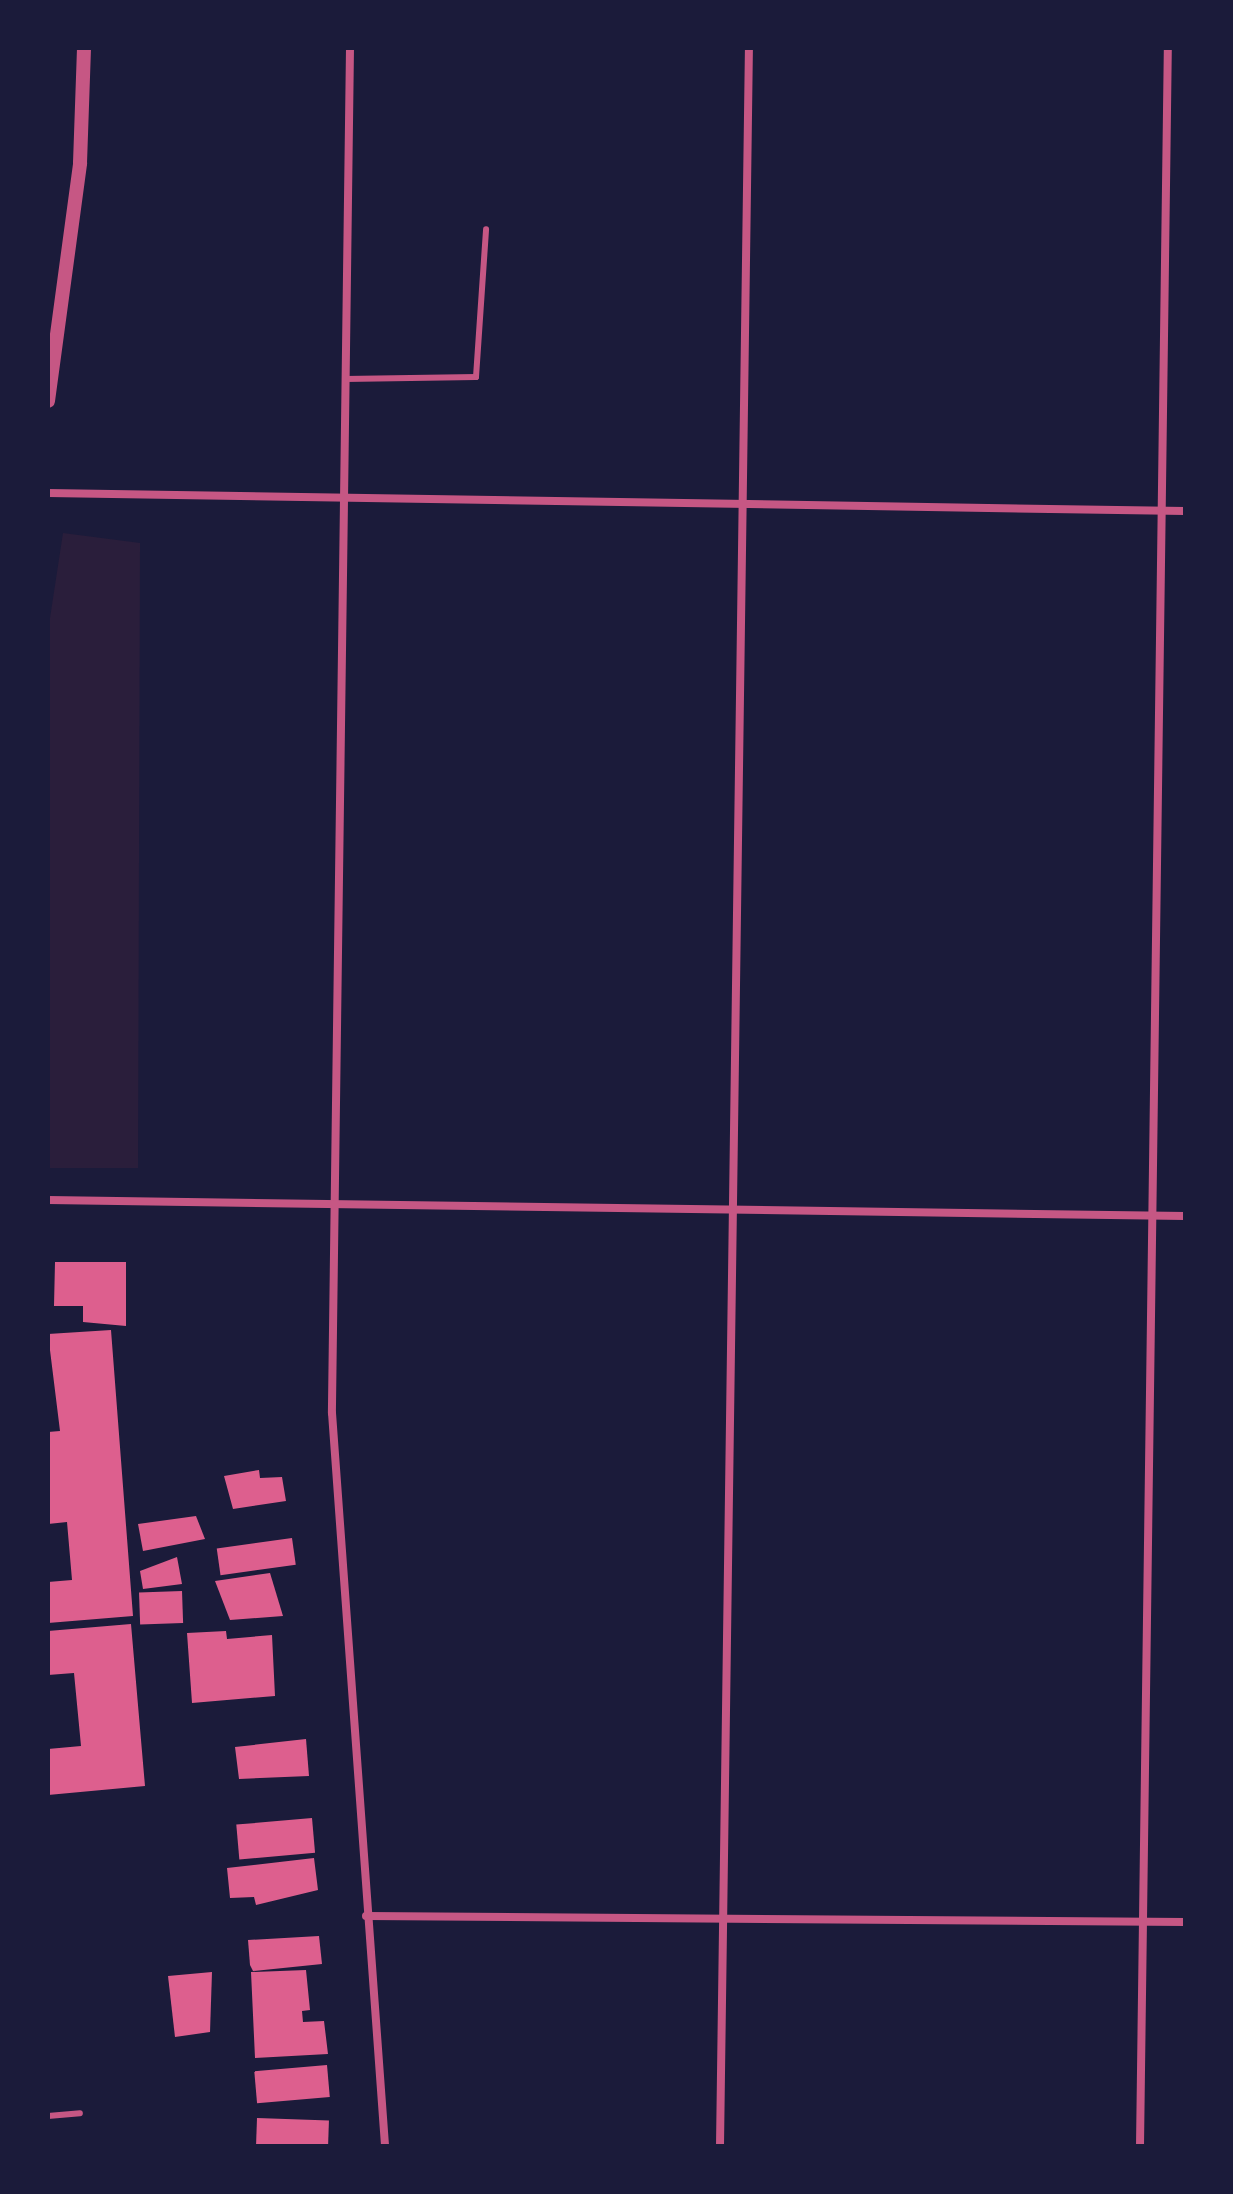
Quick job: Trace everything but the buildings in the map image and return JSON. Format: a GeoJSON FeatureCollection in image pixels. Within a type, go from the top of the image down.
{"type":"FeatureCollection","features":[{"type":"Feature","properties":{"kind":"street"},"geometry":{"type":"LineString","coordinates":[[48,401],[80,163],[84,48]]}},
{"type":"Feature","properties":{"kind":"street"},"geometry":{"type":"LineString","coordinates":[[350,48],[332,1413],[385,2146]]}},
{"type":"Feature","properties":{"kind":"street"},"geometry":{"type":"LineString","coordinates":[[720,2146],[749,48]]}},
{"type":"Feature","properties":{"kind":"street"},"geometry":{"type":"LineString","coordinates":[[1140,2146],[1168,48]]}},
{"type":"Feature","properties":{"kind":"street"},"geometry":{"type":"LineString","coordinates":[[48,493],[1185,511]]}},
{"type":"Feature","properties":{"kind":"street"},"geometry":{"type":"LineString","coordinates":[[48,1200],[1185,1216]]}},
{"type":"Feature","properties":{"kind":"street"},"geometry":{"type":"LineString","coordinates":[[366,1916],[723,1916],[1185,1922]]}},
{"type":"Feature","properties":{"kind":"lane"},"geometry":{"type":"LineString","coordinates":[[345,379],[476,377],[486,229]]}},
{"type":"Feature","properties":{"kind":"lane"},"geometry":{"type":"LineString","coordinates":[[48,2116],[80,2113]]}},
{"type":"Feature","properties":{"kind":"shaded area"},"geometry":{"type":"Polygon","coordinates":[[[63,533],[140,543],[138,1168],[48,1168],[48,631],[63,533]]]}}]}
